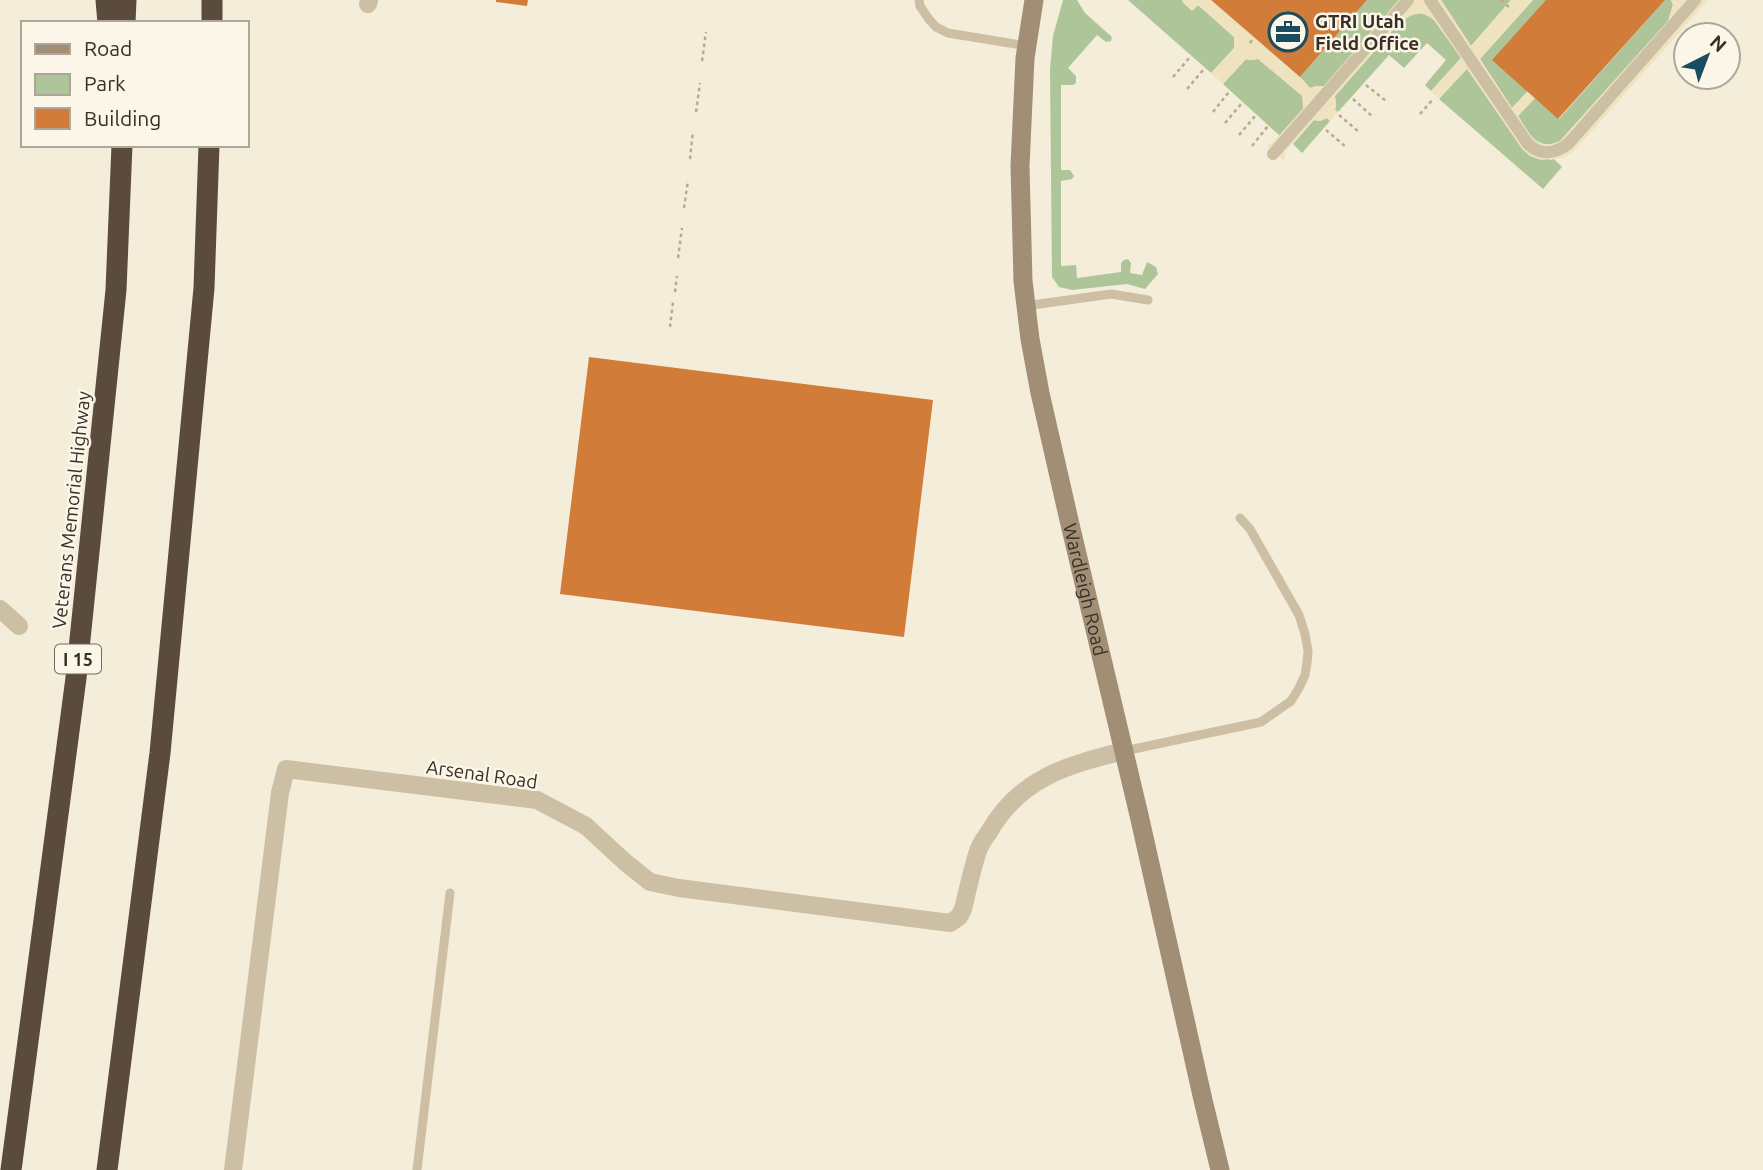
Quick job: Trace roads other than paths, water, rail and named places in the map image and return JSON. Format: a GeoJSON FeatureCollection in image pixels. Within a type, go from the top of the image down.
{"type":"FeatureCollection","features":[{"type":"Feature","properties":{"kind":"highway"},"geometry":{"type":"LineString","coordinates":[[106,0],[108,21]]}},
{"type":"Feature","properties":{"kind":"highway"},"geometry":{"type":"LineString","coordinates":[[125,21],[126,0]]}},
{"type":"Feature","properties":{"kind":"highway"},"geometry":{"type":"LineString","coordinates":[[212,0],[212,21]]}},
{"type":"Feature","properties":{"kind":"highway"},"geometry":{"type":"LineString","coordinates":[[107,1170],[161,739],[204,288],[209,147]]}},
{"type":"Feature","properties":{"kind":"highway","name":"Veterans Memorial Highway"},"geometry":{"type":"LineString","coordinates":[[11,1170],[76,678],[116,290],[121,151]]}},
{"type":"Feature","properties":{"kind":"main road","name":"Wardleigh Road"},"geometry":{"type":"LineString","coordinates":[[1034,0],[1027,46],[1020,166],[1022,255],[1030,339],[1046,421],[1220,1170]]}},
{"type":"Feature","properties":{"kind":"street"},"geometry":{"type":"LineString","coordinates":[[1273,154],[1408,0]]}},
{"type":"Feature","properties":{"kind":"street"},"geometry":{"type":"LineString","coordinates":[[1430,0],[1528,144],[1548,153],[1568,144],[1695,0]]}},
{"type":"Feature","properties":{"kind":"street"},"geometry":{"type":"LineString","coordinates":[[0,609],[19,626]]}},
{"type":"Feature","properties":{"kind":"street","name":"Arsenal Road"},"geometry":{"type":"LineString","coordinates":[[233,1170],[280,793],[286,769],[537,800],[586,826],[650,881],[679,888],[950,923],[959,917],[963,909],[979,848],[999,814],[1028,788],[1054,772],[1078,762],[1124,751]]}},
{"type":"Feature","properties":{"kind":"lane"},"geometry":{"type":"LineString","coordinates":[[919,0],[928,18],[936,27],[948,33],[1027,46]]}},
{"type":"Feature","properties":{"kind":"lane"},"geometry":{"type":"LineString","coordinates":[[1025,306],[1111,295],[1148,300]]}},
{"type":"Feature","properties":{"kind":"lane"},"geometry":{"type":"LineString","coordinates":[[1124,751],[1261,722],[1291,701],[1299,688],[1305,675],[1308,651],[1299,615],[1250,529],[1240,518]]}},
{"type":"Feature","properties":{"kind":"lane"},"geometry":{"type":"LineString","coordinates":[[417,1170],[450,893]]}},
{"type":"Feature","properties":{"kind":"place","name":"GTRI Utah Field Office"},"geometry":{"type":"Point","coordinates":[1288,32]}}]}
